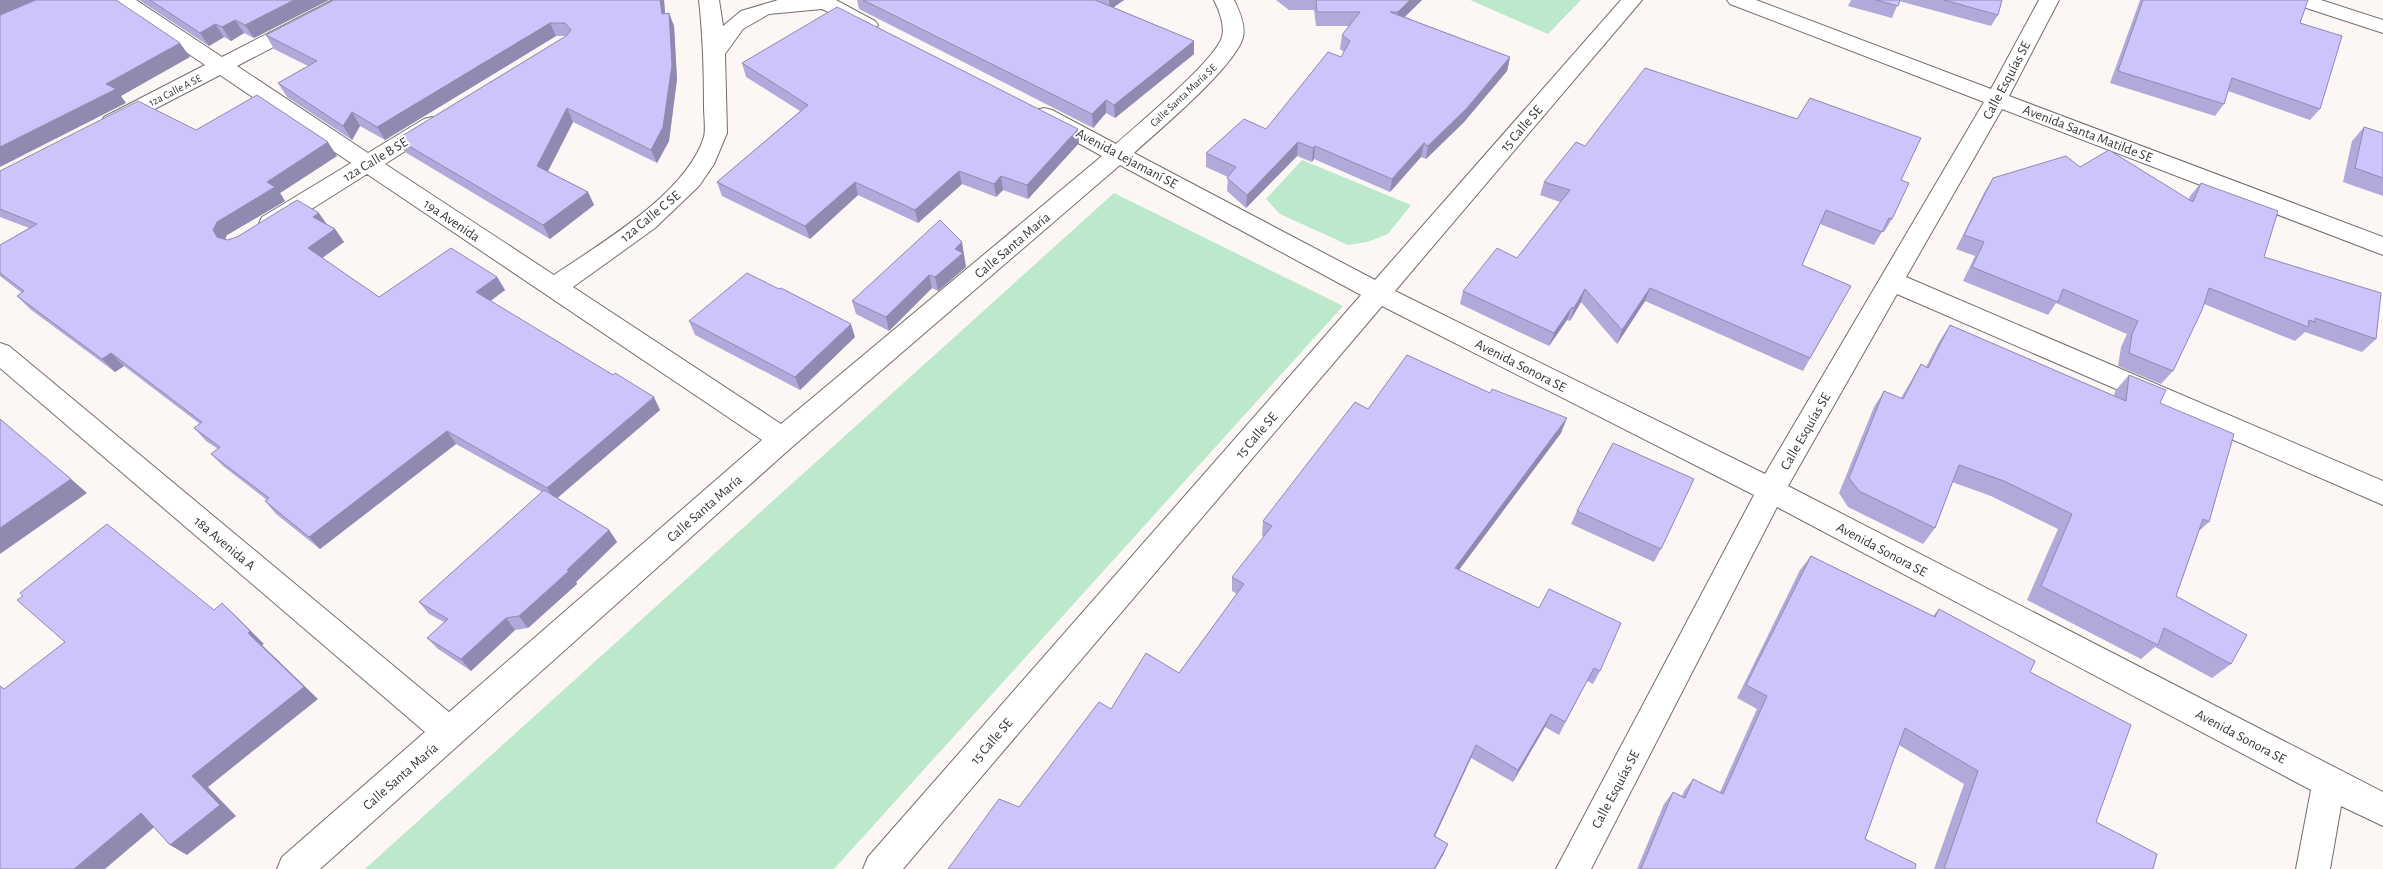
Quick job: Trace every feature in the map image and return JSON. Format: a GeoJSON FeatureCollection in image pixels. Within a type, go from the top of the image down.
{"type":"FeatureCollection","features":[{"type":"Feature","properties":{"kind":"street","name":"19a Avenida"},"geometry":{"type":"LineString","coordinates":[[122,0],[782,439]]}},
{"type":"Feature","properties":{"kind":"street","name":"12a Calle A SE"},"geometry":{"type":"LineString","coordinates":[[97,129],[349,0]]}},
{"type":"Feature","properties":{"kind":"street","name":"12a Calle C SE"},"geometry":{"type":"LineString","coordinates":[[554,288],[663,210],[692,178],[715,137],[716,52],[709,0]]}},
{"type":"Feature","properties":{"kind":"street","name":"Calle Santa María SE"},"geometry":{"type":"LineString","coordinates":[[1120,154],[1221,59],[1233,36],[1232,15],[1224,0]]}},
{"type":"Feature","properties":{"kind":"street","name":"15 Calle SE"},"geometry":{"type":"LineString","coordinates":[[880,869],[1632,0]]}},
{"type":"Feature","properties":{"kind":"street","name":"Avenida Santa Matilde SE"},"geometry":{"type":"LineString","coordinates":[[1737,0],[2383,246]]}},
{"type":"Feature","properties":{"kind":"street","name":"Calle Esquías SE"},"geometry":{"type":"LineString","coordinates":[[1573,869],[1771,490],[1997,98],[2049,0]]}},
{"type":"Feature","properties":{"kind":"street"},"geometry":{"type":"LineString","coordinates":[[2301,0],[2383,27]]}},
{"type":"Feature","properties":{"kind":"street"},"geometry":{"type":"LineString","coordinates":[[716,52],[723,37],[733,27],[758,11],[782,4],[823,2],[888,35]]}},
{"type":"Feature","properties":{"kind":"street","name":"Avenida Lejamaní SE"},"geometry":{"type":"LineString","coordinates":[[1022,103],[1378,293]]}},
{"type":"Feature","properties":{"kind":"street","name":"12a Calle B SE"},"geometry":{"type":"LineString","coordinates":[[254,233],[449,114]]}},
{"type":"Feature","properties":{"kind":"street","name":"Calle Santa María"},"geometry":{"type":"LineString","coordinates":[[294,869],[782,439],[1120,154]]}},
{"type":"Feature","properties":{"kind":"street"},"geometry":{"type":"LineString","coordinates":[[1891,281],[2383,493]]}},
{"type":"Feature","properties":{"kind":"street","name":"Avenida Sonora SE"},"geometry":{"type":"LineString","coordinates":[[1378,293],[1771,490],[2383,810]]}},
{"type":"Feature","properties":{"kind":"street","name":"18a Avenida A"},"geometry":{"type":"LineString","coordinates":[[0,353],[449,732]]}},
{"type":"Feature","properties":{"kind":"street"},"geometry":{"type":"LineString","coordinates":[[2313,869],[2329,782]]}},
{"type":"Feature","properties":{"kind":"green space"},"geometry":{"type":"Polygon","coordinates":[[[1470,0],[1581,0],[1548,34],[1470,0]]]}},
{"type":"Feature","properties":{"kind":"green space"},"geometry":{"type":"Polygon","coordinates":[[[1302,160],[1411,205],[1388,234],[1367,242],[1348,245],[1280,214],[1266,199],[1302,160]]]}},
{"type":"Feature","properties":{"kind":"green space"},"geometry":{"type":"Polygon","coordinates":[[[1114,193],[1343,306],[834,869],[365,869],[1114,193]]]}},
{"type":"Feature","properties":{"kind":"building"},"geometry":{"type":"Polygon","coordinates":[[[36,0],[116,0],[180,43],[106,84],[116,89],[0,147],[0,15],[36,0]]]}},
{"type":"Feature","properties":{"kind":"building"},"geometry":{"type":"Polygon","coordinates":[[[150,0],[294,0],[245,25],[235,20],[222,27],[215,24],[200,33],[150,0]]]}},
{"type":"Feature","properties":{"kind":"building"},"geometry":{"type":"Polygon","coordinates":[[[334,0],[660,0],[662,14],[669,13],[672,65],[663,127],[651,150],[567,108],[537,166],[588,192],[543,225],[397,139],[566,36],[571,30],[565,23],[550,23],[377,127],[352,112],[343,126],[278,83],[317,61],[266,35],[334,0]]]}},
{"type":"Feature","properties":{"kind":"building"},"geometry":{"type":"Polygon","coordinates":[[[863,0],[1095,0],[1194,41],[1114,105],[1106,100],[1092,114],[863,0]]]}},
{"type":"Feature","properties":{"kind":"building"},"geometry":{"type":"Polygon","coordinates":[[[1316,0],[1410,0],[1398,12],[1390,12],[1510,57],[1467,108],[1428,146],[1424,143],[1392,179],[1315,146],[1313,148],[1298,142],[1247,195],[1227,178],[1236,167],[1206,153],[1244,119],[1266,129],[1328,52],[1341,57],[1350,41],[1342,35],[1360,12],[1317,12],[1316,0]]]}},
{"type":"Feature","properties":{"kind":"building"},"geometry":{"type":"Polygon","coordinates":[[[1876,0],[1900,0],[1898,6],[1876,0]]]}},
{"type":"Feature","properties":{"kind":"building"},"geometry":{"type":"Polygon","coordinates":[[[1944,0],[2002,0],[1998,15],[1944,0]]]}},
{"type":"Feature","properties":{"kind":"building"},"geometry":{"type":"Polygon","coordinates":[[[2143,0],[2308,0],[2300,23],[2342,36],[2320,109],[2232,78],[2224,104],[2118,71],[2143,0]]]}},
{"type":"Feature","properties":{"kind":"building"},"geometry":{"type":"Polygon","coordinates":[[[837,7],[1078,129],[1027,185],[1001,176],[994,184],[959,171],[915,210],[855,182],[805,226],[717,182],[808,105],[742,63],[837,7]]]}},
{"type":"Feature","properties":{"kind":"building"},"geometry":{"type":"Polygon","coordinates":[[[1645,68],[1797,119],[1810,98],[1921,138],[1901,180],[1909,183],[1892,219],[1889,218],[1882,232],[1826,210],[1802,265],[1851,286],[1810,358],[1650,288],[1622,330],[1585,289],[1574,308],[1572,307],[1554,333],[1463,291],[1497,248],[1517,258],[1570,190],[1544,182],[1576,142],[1585,146],[1645,68]]]}},
{"type":"Feature","properties":{"kind":"building"},"geometry":{"type":"Polygon","coordinates":[[[257,95],[328,142],[267,182],[275,187],[217,222],[213,230],[217,237],[227,240],[237,237],[297,200],[319,213],[313,217],[335,229],[308,248],[379,297],[451,248],[497,277],[476,292],[613,375],[615,373],[654,397],[547,488],[447,431],[309,537],[265,501],[269,498],[211,454],[220,447],[194,428],[202,422],[111,353],[102,359],[17,296],[24,291],[0,273],[0,245],[37,224],[0,209],[0,171],[138,101],[196,130],[257,95]]]}},
{"type":"Feature","properties":{"kind":"building"},"geometry":{"type":"Polygon","coordinates":[[[2364,127],[2383,133],[2383,178],[2355,168],[2364,127]]]}},
{"type":"Feature","properties":{"kind":"building"},"geometry":{"type":"Polygon","coordinates":[[[2109,150],[2193,202],[2201,183],[2278,211],[2264,257],[2381,293],[2376,339],[2315,318],[2315,322],[2309,320],[2308,327],[2209,288],[2202,310],[2173,371],[2129,353],[2132,334],[2138,321],[2063,289],[2058,302],[1972,267],[1984,242],[1964,235],[1993,178],[2066,156],[2080,167],[2109,150]]]}},
{"type":"Feature","properties":{"kind":"building"},"geometry":{"type":"Polygon","coordinates":[[[940,220],[962,242],[955,249],[963,253],[935,277],[929,275],[886,317],[852,301],[940,220]]]}},
{"type":"Feature","properties":{"kind":"building"},"geometry":{"type":"Polygon","coordinates":[[[747,273],[779,289],[781,288],[851,324],[795,377],[689,321],[747,273]]]}},
{"type":"Feature","properties":{"kind":"building"},"geometry":{"type":"Polygon","coordinates":[[[1950,325],[2126,401],[2129,375],[2166,390],[2160,403],[2234,434],[2209,522],[2203,519],[2176,596],[2247,635],[2231,664],[2164,628],[2158,645],[2041,586],[2072,514],[2004,481],[1959,465],[1935,528],[1859,491],[1849,478],[1884,391],[1903,399],[1921,364],[1928,368],[1950,325]]]}},
{"type":"Feature","properties":{"kind":"building"},"geometry":{"type":"Polygon","coordinates":[[[1407,355],[1490,393],[1492,389],[1567,418],[1455,568],[1539,608],[1549,589],[1621,623],[1600,671],[1594,668],[1565,722],[1551,714],[1518,770],[1476,745],[1434,836],[1448,844],[1434,869],[948,869],[999,799],[1019,807],[1099,702],[1111,709],[1146,653],[1179,673],[1244,584],[1232,577],[1272,526],[1263,521],[1355,402],[1368,409],[1407,355]]]}},
{"type":"Feature","properties":{"kind":"building"},"geometry":{"type":"Polygon","coordinates":[[[0,419],[71,479],[0,528],[0,419]]]}},
{"type":"Feature","properties":{"kind":"building"},"geometry":{"type":"Polygon","coordinates":[[[1613,443],[1694,479],[1661,549],[1577,511],[1613,443]]]}},
{"type":"Feature","properties":{"kind":"building"},"geometry":{"type":"Polygon","coordinates":[[[544,490],[609,530],[567,570],[569,571],[519,616],[506,618],[461,659],[427,638],[448,619],[419,602],[544,490]]]}},
{"type":"Feature","properties":{"kind":"building"},"geometry":{"type":"Polygon","coordinates":[[[107,524],[214,610],[222,603],[250,631],[248,633],[304,687],[192,776],[220,805],[170,845],[141,813],[74,869],[0,869],[0,686],[4,689],[65,642],[17,600],[23,596],[20,593],[107,524]]]}},
{"type":"Feature","properties":{"kind":"building"},"geometry":{"type":"Polygon","coordinates":[[[1811,556],[1935,617],[1939,609],[2035,661],[2030,672],[2131,725],[2096,822],[2157,854],[2153,869],[1944,869],[1978,771],[1905,728],[1865,839],[1916,864],[1915,869],[1641,869],[1673,792],[1685,798],[1693,779],[1723,794],[1767,696],[1746,685],[1811,556]]]}}]}
